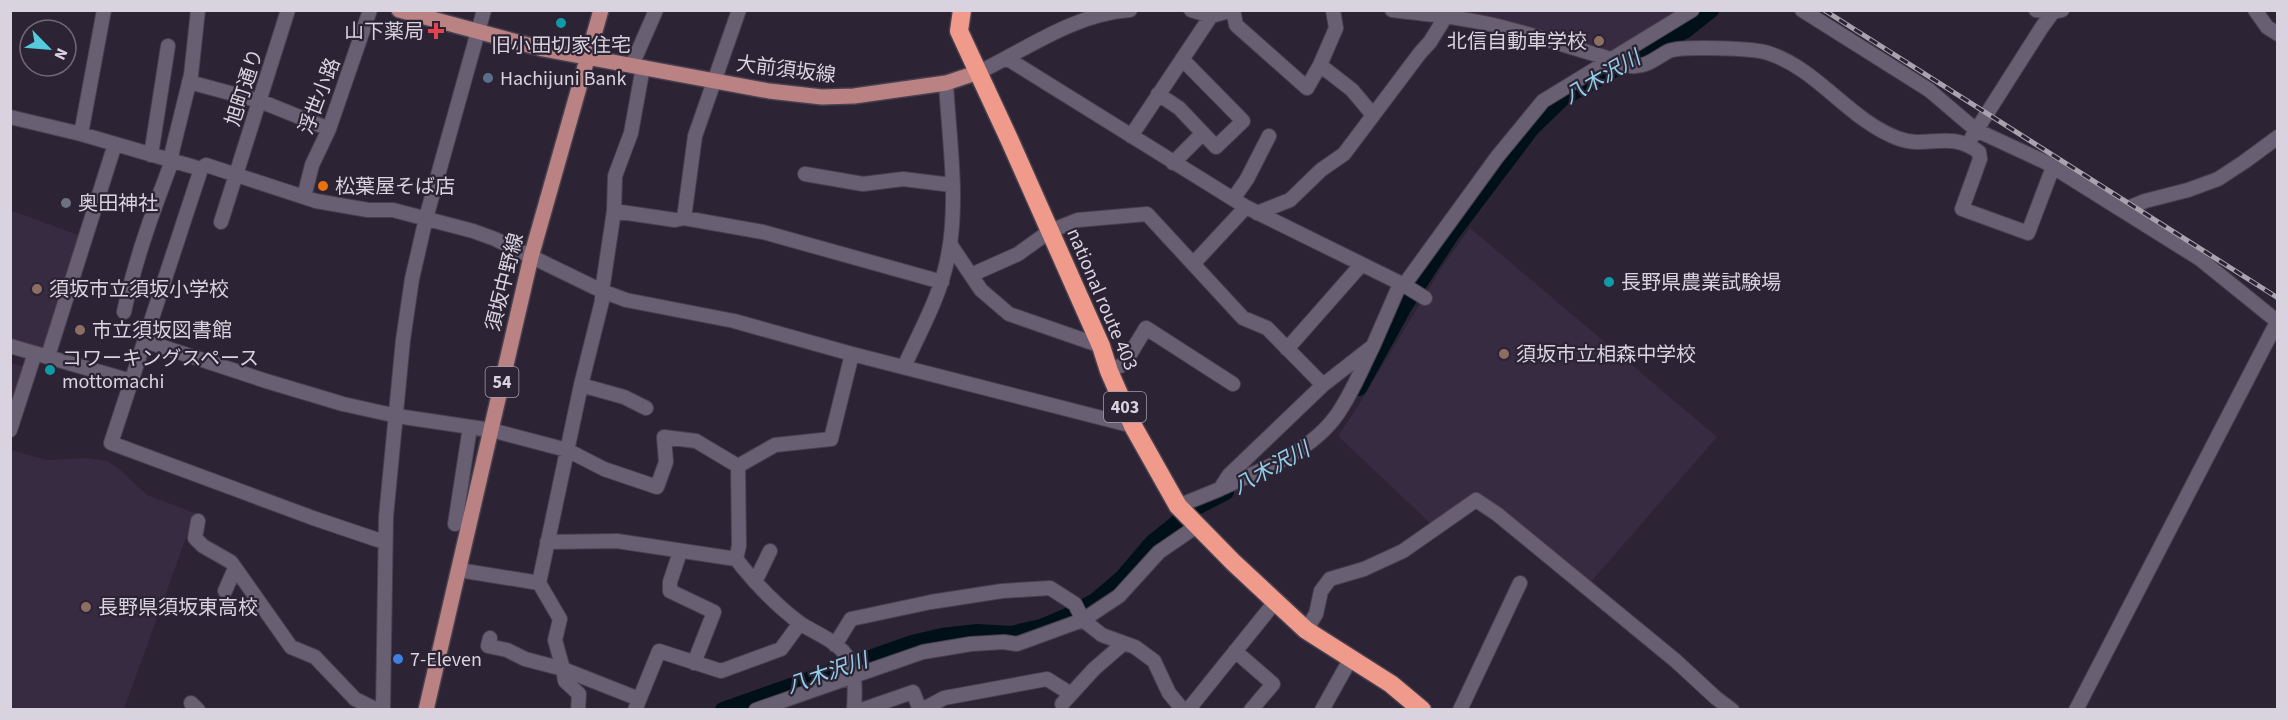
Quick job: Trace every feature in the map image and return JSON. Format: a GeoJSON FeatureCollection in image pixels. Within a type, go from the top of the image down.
{"type":"FeatureCollection","features":[{"type":"Feature","properties":{"kind":"highway","name":"national route 403"},"geometry":{"type":"LineString","coordinates":[[962,10],[959,31],[1101,346],[1109,371],[1133,426],[1178,506],[1306,630],[1391,684],[1422,710]]}},
{"type":"Feature","properties":{"kind":"main road"},"geometry":{"type":"LineString","coordinates":[[399,10],[543,49],[589,57]]}},
{"type":"Feature","properties":{"kind":"main road","name":"須坂中野線"},"geometry":{"type":"LineString","coordinates":[[426,710],[531,257],[601,10]]}},
{"type":"Feature","properties":{"kind":"main road","name":"大前須坂線"},"geometry":{"type":"LineString","coordinates":[[589,57],[769,91],[822,97],[854,96],[946,83],[979,72]]}},
{"type":"Feature","properties":{"kind":"street"},"geometry":{"type":"LineString","coordinates":[[81,134],[104,10]]}},
{"type":"Feature","properties":{"kind":"street"},"geometry":{"type":"LineString","coordinates":[[124,312],[133,269],[172,161],[172,152],[189,82],[198,10]]}},
{"type":"Feature","properties":{"kind":"street","name":"旭町通り"},"geometry":{"type":"LineString","coordinates":[[221,222],[288,10]]}},
{"type":"Feature","properties":{"kind":"street","name":"浮世小路"},"geometry":{"type":"LineString","coordinates":[[304,196],[312,165],[329,129],[370,10]]}},
{"type":"Feature","properties":{"kind":"street"},"geometry":{"type":"LineString","coordinates":[[382,710],[384,542],[403,340],[412,279],[426,218],[484,10]]}},
{"type":"Feature","properties":{"kind":"street"},"geometry":{"type":"LineString","coordinates":[[578,710],[579,694],[565,681],[555,640],[560,619],[539,583],[581,385],[603,301],[602,291],[614,211],[615,176],[631,133],[638,66],[656,10]]}},
{"type":"Feature","properties":{"kind":"street"},"geometry":{"type":"LineString","coordinates":[[684,218],[695,136],[738,10]]}},
{"type":"Feature","properties":{"kind":"street"},"geometry":{"type":"LineString","coordinates":[[979,72],[1008,58],[1034,41],[1088,15],[1130,10]]}},
{"type":"Feature","properties":{"kind":"street"},"geometry":{"type":"LineString","coordinates":[[1191,10],[1211,16],[1233,10],[1236,25],[1307,87],[1320,65],[1336,28],[1333,10]]}},
{"type":"Feature","properties":{"kind":"street"},"geometry":{"type":"LineString","coordinates":[[1392,10],[1449,15],[1507,28],[1632,66],[1658,59],[1669,51],[1682,49],[1766,52],[1789,61],[1877,128],[1898,138],[1910,142],[1950,139],[1968,144],[1979,152],[1980,159],[1962,209],[2028,233],[2053,167]]}},
{"type":"Feature","properties":{"kind":"street"},"geometry":{"type":"LineString","coordinates":[[1178,506],[1286,459],[1321,433],[1341,409],[1402,285],[1497,157],[1543,100],[1692,10]]}},
{"type":"Feature","properties":{"kind":"street"},"geometry":{"type":"LineString","coordinates":[[1802,10],[1929,90],[1976,130],[2053,167],[2200,259],[2277,321],[2076,710]]}},
{"type":"Feature","properties":{"kind":"street"},"geometry":{"type":"LineString","coordinates":[[2036,10],[2057,11]]}},
{"type":"Feature","properties":{"kind":"street"},"geometry":{"type":"LineString","coordinates":[[2255,10],[2267,27],[2277,34]]}},
{"type":"Feature","properties":{"kind":"street"},"geometry":{"type":"LineString","coordinates":[[1968,144],[2042,27],[2057,11]]}},
{"type":"Feature","properties":{"kind":"street"},"geometry":{"type":"LineString","coordinates":[[1193,264],[1251,210],[1290,201],[1322,170],[1344,154],[1449,15]]}},
{"type":"Feature","properties":{"kind":"street"},"geometry":{"type":"LineString","coordinates":[[1131,136],[1211,16]]}},
{"type":"Feature","properties":{"kind":"street"},"geometry":{"type":"LineString","coordinates":[[151,155],[168,46]]}},
{"type":"Feature","properties":{"kind":"street"},"geometry":{"type":"LineString","coordinates":[[1008,58],[1251,210],[1425,298]]}},
{"type":"Feature","properties":{"kind":"street"},"geometry":{"type":"LineString","coordinates":[[1158,94],[1179,108],[1216,147],[1243,121],[1182,59]]}},
{"type":"Feature","properties":{"kind":"street"},"geometry":{"type":"LineString","coordinates":[[1320,65],[1352,90],[1373,115]]}},
{"type":"Feature","properties":{"kind":"street"},"geometry":{"type":"LineString","coordinates":[[189,82],[260,101],[329,129]]}},
{"type":"Feature","properties":{"kind":"street"},"geometry":{"type":"LineString","coordinates":[[904,367],[942,282],[950,244],[952,184],[946,83]]}},
{"type":"Feature","properties":{"kind":"street"},"geometry":{"type":"LineString","coordinates":[[10,117],[81,134],[201,169]]}},
{"type":"Feature","properties":{"kind":"street"},"geometry":{"type":"LineString","coordinates":[[1173,163],[1203,133]]}},
{"type":"Feature","properties":{"kind":"street"},"geometry":{"type":"LineString","coordinates":[[1233,199],[1247,179],[1269,136]]}},
{"type":"Feature","properties":{"kind":"street"},"geometry":{"type":"LineString","coordinates":[[2123,210],[2218,179],[2252,157],[2277,136]]}},
{"type":"Feature","properties":{"kind":"street"},"geometry":{"type":"LineString","coordinates":[[10,430],[42,355],[115,144]]}},
{"type":"Feature","properties":{"kind":"street"},"geometry":{"type":"LineString","coordinates":[[384,542],[111,443],[201,169],[206,165],[316,201],[368,210],[393,210],[495,239],[602,291],[626,300],[734,321],[852,354],[1133,426]]}},
{"type":"Feature","properties":{"kind":"street"},"geometry":{"type":"LineString","coordinates":[[804,174],[863,184],[903,179],[952,184]]}},
{"type":"Feature","properties":{"kind":"street"},"geometry":{"type":"LineString","coordinates":[[614,211],[675,220],[684,218],[763,232],[942,282]]}},
{"type":"Feature","properties":{"kind":"street"},"geometry":{"type":"LineString","coordinates":[[971,275],[1017,254],[1050,231],[1078,220],[1147,214],[1243,318],[1267,328],[1323,385]]}},
{"type":"Feature","properties":{"kind":"street"},"geometry":{"type":"LineString","coordinates":[[950,244],[981,290],[1009,314],[1101,346]]}},
{"type":"Feature","properties":{"kind":"street"},"geometry":{"type":"LineString","coordinates":[[1287,349],[1361,265]]}},
{"type":"Feature","properties":{"kind":"street"},"geometry":{"type":"LineString","coordinates":[[1109,371],[1124,364],[1146,328],[1233,384]]}},
{"type":"Feature","properties":{"kind":"street"},"geometry":{"type":"LineString","coordinates":[[145,341],[343,404],[397,416],[491,430],[567,450],[604,469],[657,487],[666,462],[664,437],[696,441],[738,466]]}},
{"type":"Feature","properties":{"kind":"street"},"geometry":{"type":"LineString","coordinates":[[10,346],[131,381]]}},
{"type":"Feature","properties":{"kind":"street"},"geometry":{"type":"LineString","coordinates":[[1220,489],[1229,475],[1323,385],[1373,346]]}},
{"type":"Feature","properties":{"kind":"street"},"geometry":{"type":"LineString","coordinates":[[738,466],[775,446],[831,439],[852,354]]}},
{"type":"Feature","properties":{"kind":"street"},"geometry":{"type":"LineString","coordinates":[[581,385],[624,397],[646,408]]}},
{"type":"Feature","properties":{"kind":"street"},"geometry":{"type":"LineString","coordinates":[[455,524],[470,427]]}},
{"type":"Feature","properties":{"kind":"street"},"geometry":{"type":"LineString","coordinates":[[736,559],[739,546],[738,466]]}},
{"type":"Feature","properties":{"kind":"street"},"geometry":{"type":"LineString","coordinates":[[1306,630],[1316,614],[1321,591],[1330,579],[1364,569],[1403,551],[1476,500],[1497,514],[1649,639],[1713,704],[1732,710]]}},
{"type":"Feature","properties":{"kind":"street"},"geometry":{"type":"LineString","coordinates":[[198,521],[195,538],[203,546],[231,562],[291,647],[315,657],[356,699],[377,710]]}},
{"type":"Feature","properties":{"kind":"street"},"geometry":{"type":"LineString","coordinates":[[756,710],[852,670],[923,652],[971,644],[1005,642],[1017,644],[1083,620],[1119,596],[1159,552],[1197,526]]}},
{"type":"Feature","properties":{"kind":"street"},"geometry":{"type":"LineString","coordinates":[[547,542],[617,541],[736,559],[755,582],[800,623],[835,645],[852,670],[854,710]]}},
{"type":"Feature","properties":{"kind":"street"},"geometry":{"type":"LineString","coordinates":[[680,552],[670,582],[670,591],[714,612],[694,663]]}},
{"type":"Feature","properties":{"kind":"street"},"geometry":{"type":"LineString","coordinates":[[755,582],[770,552]]}},
{"type":"Feature","properties":{"kind":"street"},"geometry":{"type":"LineString","coordinates":[[225,591],[235,568]]}},
{"type":"Feature","properties":{"kind":"street"},"geometry":{"type":"LineString","coordinates":[[459,570],[539,583]]}},
{"type":"Feature","properties":{"kind":"street"},"geometry":{"type":"LineString","coordinates":[[1460,710],[1520,583]]}},
{"type":"Feature","properties":{"kind":"street"},"geometry":{"type":"LineString","coordinates":[[835,645],[851,619],[931,602],[1002,591],[1050,588],[1075,604],[1083,620],[1102,635],[1136,647],[1154,661],[1169,693],[1183,710]]}},
{"type":"Feature","properties":{"kind":"street"},"geometry":{"type":"LineString","coordinates":[[1188,710],[1275,602]]}},
{"type":"Feature","properties":{"kind":"street"},"geometry":{"type":"LineString","coordinates":[[490,638],[488,646],[563,669],[637,704],[659,651],[721,671],[781,649],[800,623]]}},
{"type":"Feature","properties":{"kind":"street"},"geometry":{"type":"LineString","coordinates":[[861,710],[913,693],[921,710],[944,698],[1047,679],[1067,699],[1094,669],[1124,643]]}},
{"type":"Feature","properties":{"kind":"street"},"geometry":{"type":"LineString","coordinates":[[1235,651],[1272,684],[1251,710]]}},
{"type":"Feature","properties":{"kind":"street"},"geometry":{"type":"LineString","coordinates":[[1322,710],[1351,658]]}},
{"type":"Feature","properties":{"kind":"shaded area","name":"北信自動車学校"},"geometry":{"type":"Polygon","coordinates":[[[1465,11],[1681,11],[1609,55],[1472,16],[1465,11]]]}},
{"type":"Feature","properties":{"kind":"shaded area","name":"須坂市立須坂小学校"},"geometry":{"type":"Polygon","coordinates":[[[10,210],[81,236],[44,348],[11,343],[10,210]]]}},
{"type":"Feature","properties":{"kind":"shaded area","name":"須坂市立相森中学校"},"geometry":{"type":"Polygon","coordinates":[[[1470,228],[1717,437],[1589,584],[1487,500],[1431,524],[1338,436],[1444,264],[1470,228]]]}},
{"type":"Feature","properties":{"kind":"shaded area"},"geometry":{"type":"Polygon","coordinates":[[[11,363],[23,367],[11,407],[11,363]]]}},
{"type":"Feature","properties":{"kind":"shaded area","name":"長野県須坂東高校"},"geometry":{"type":"Polygon","coordinates":[[[11,450],[47,460],[88,458],[107,461],[147,495],[195,513],[124,709],[11,710],[11,450]]]}},
{"type":"Feature","properties":{"kind":"waterway","name":"八木沢川"},"geometry":{"type":"LineString","coordinates":[[1359,388],[1405,305],[1451,235],[1532,128],[1563,98],[1686,30],[1711,10]]}},
{"type":"Feature","properties":{"kind":"waterway","name":"八木沢川"},"geometry":{"type":"LineString","coordinates":[[723,710],[912,643],[942,636],[977,632],[1011,634],[1041,627],[1067,616],[1095,601],[1123,577],[1152,543],[1195,508],[1226,492]]}},
{"type":"Feature","properties":{"kind":"railway"},"geometry":{"type":"LineString","coordinates":[[1824,10],[2278,298]]}},
{"type":"Feature","properties":{"kind":"place","name":"旧小田切家住宅"},"geometry":{"type":"Point","coordinates":[561,23]}},
{"type":"Feature","properties":{"kind":"place","name":"山下薬局"},"geometry":{"type":"Point","coordinates":[436,31]}},
{"type":"Feature","properties":{"kind":"place","name":"北信自動車学校"},"geometry":{"type":"Point","coordinates":[1599,41]}},
{"type":"Feature","properties":{"kind":"place","name":"Hachijuni Bank"},"geometry":{"type":"Point","coordinates":[488,78]}},
{"type":"Feature","properties":{"kind":"place","name":"松葉屋そば店"},"geometry":{"type":"Point","coordinates":[323,186]}},
{"type":"Feature","properties":{"kind":"place","name":"奥田神社"},"geometry":{"type":"Point","coordinates":[66,203]}},
{"type":"Feature","properties":{"kind":"place","name":"長野県農業試験場"},"geometry":{"type":"Point","coordinates":[1609,282]}},
{"type":"Feature","properties":{"kind":"place","name":"須坂市立須坂小学校"},"geometry":{"type":"Point","coordinates":[37,289]}},
{"type":"Feature","properties":{"kind":"place","name":"市立須坂図書館"},"geometry":{"type":"Point","coordinates":[80,330]}},
{"type":"Feature","properties":{"kind":"place","name":"須坂市立相森中学校"},"geometry":{"type":"Point","coordinates":[1504,354]}},
{"type":"Feature","properties":{"kind":"place","name":"コワーキングスペース mottomachi"},"geometry":{"type":"Point","coordinates":[50,370]}},
{"type":"Feature","properties":{"kind":"place","name":"長野県須坂東高校"},"geometry":{"type":"Point","coordinates":[86,607]}},
{"type":"Feature","properties":{"kind":"place","name":"7-Eleven"},"geometry":{"type":"Point","coordinates":[398,659]}}]}
